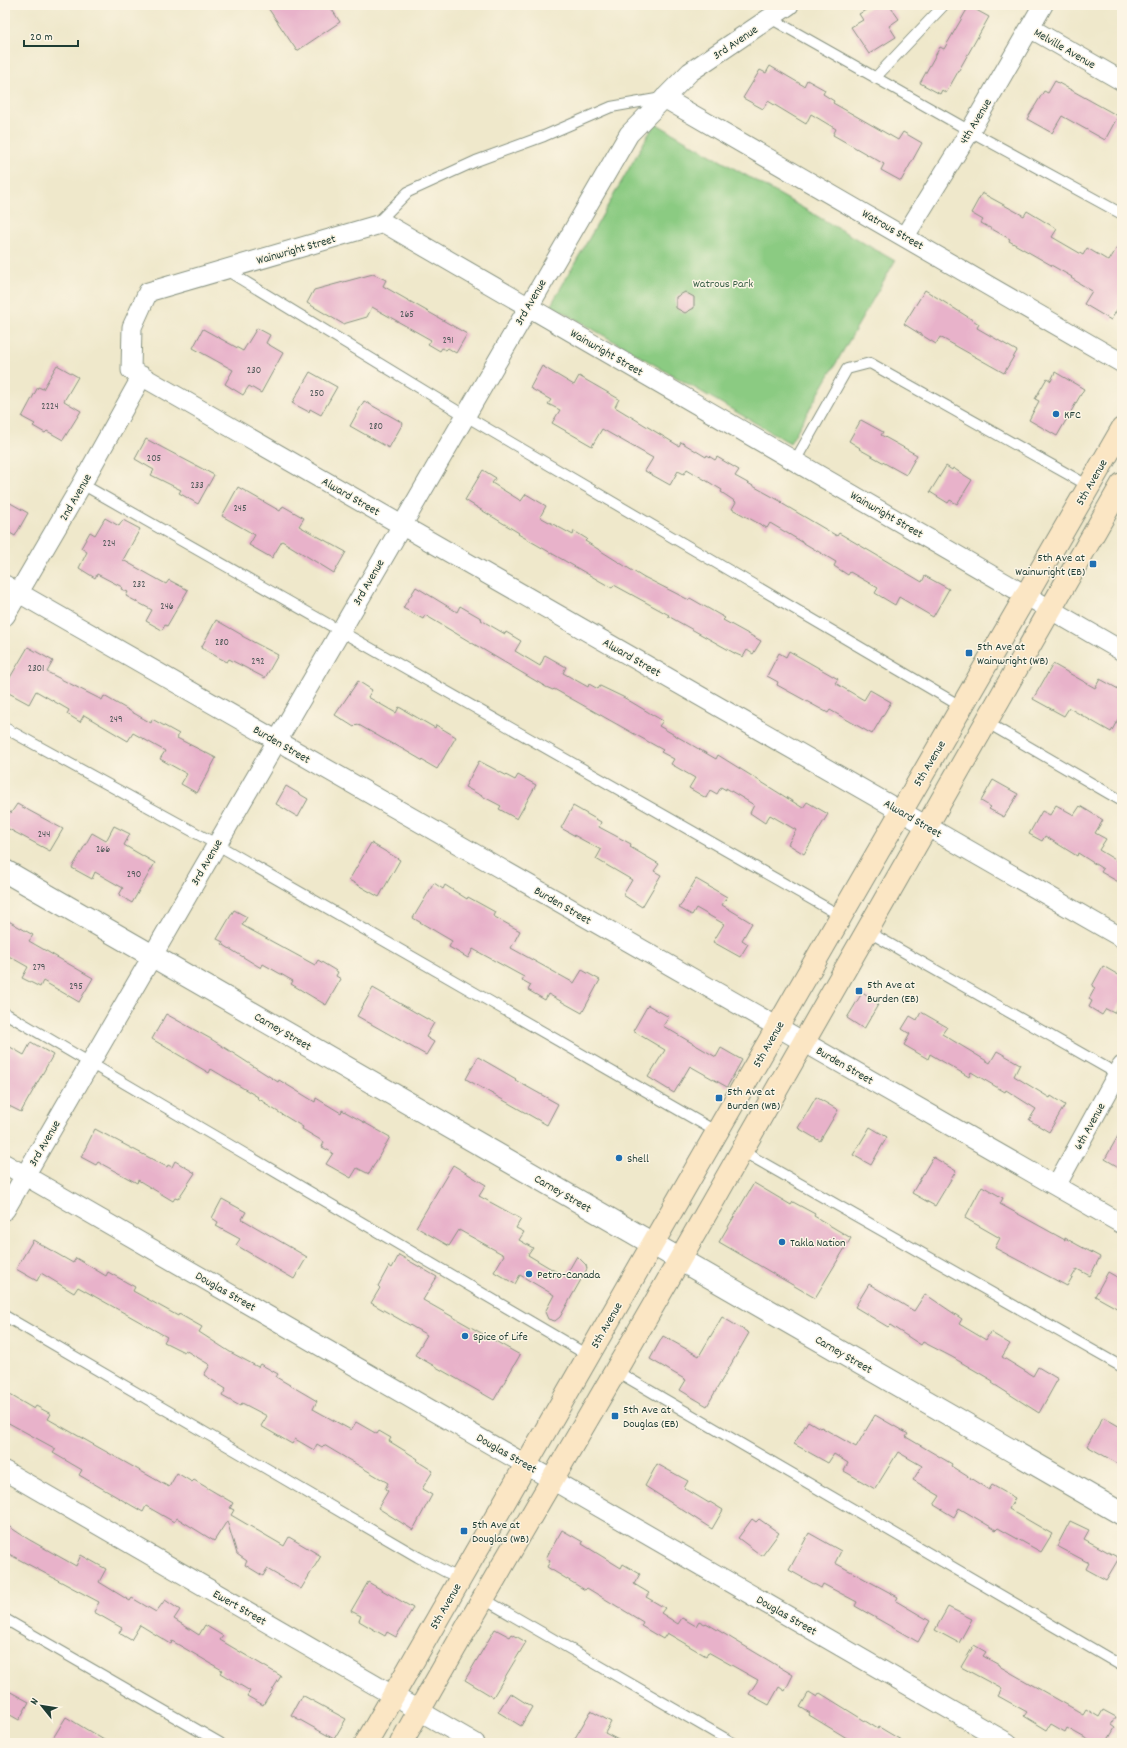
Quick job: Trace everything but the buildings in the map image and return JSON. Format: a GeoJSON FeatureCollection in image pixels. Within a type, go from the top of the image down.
{"type":"FeatureCollection","features":[{"type":"Feature","properties":{"kind":"main road","name":"5th Avenue"},"geometry":{"type":"LineString","coordinates":[[366,1743],[842,916],[901,810],[1122,429]]}},
{"type":"Feature","properties":{"kind":"main road"},"geometry":{"type":"LineString","coordinates":[[401,1743],[482,1598],[616,1371],[1122,484]]}},
{"type":"Feature","properties":{"kind":"street","name":"3rd Avenue"},"geometry":{"type":"LineString","coordinates":[[5,1210],[402,525],[464,415],[629,134],[690,72],[789,5]]}},
{"type":"Feature","properties":{"kind":"street","name":"4th Avenue"},"geometry":{"type":"LineString","coordinates":[[905,236],[970,131],[1043,5]]}},
{"type":"Feature","properties":{"kind":"street","name":"Melville Avenue"},"geometry":{"type":"LineString","coordinates":[[1030,28],[1122,81]]}},
{"type":"Feature","properties":{"kind":"street","name":"Watrous Street"},"geometry":{"type":"LineString","coordinates":[[664,98],[905,236],[1122,363]]}},
{"type":"Feature","properties":{"kind":"street","name":"Wainwright Street"},"geometry":{"type":"LineString","coordinates":[[142,376],[131,370],[132,327],[148,292],[384,224],[1122,651]]}},
{"type":"Feature","properties":{"kind":"street","name":"2nd Avenue"},"geometry":{"type":"LineString","coordinates":[[5,616],[12,588],[82,484],[142,376]]}},
{"type":"Feature","properties":{"kind":"street","name":"Alward Street"},"geometry":{"type":"LineString","coordinates":[[142,376],[1122,938]]}},
{"type":"Feature","properties":{"kind":"street","name":"Burden Street"},"geometry":{"type":"LineString","coordinates":[[12,588],[1122,1224]]}},
{"type":"Feature","properties":{"kind":"street","name":"Carney Street"},"geometry":{"type":"LineString","coordinates":[[5,870],[1122,1514]]}},
{"type":"Feature","properties":{"kind":"street","name":"6th Avenue"},"geometry":{"type":"LineString","coordinates":[[1056,1186],[1120,1072]]}},
{"type":"Feature","properties":{"kind":"street","name":"Douglas Street"},"geometry":{"type":"LineString","coordinates":[[5,1164],[1008,1743]]}},
{"type":"Feature","properties":{"kind":"street","name":"Ewert Street"},"geometry":{"type":"LineString","coordinates":[[5,1471],[475,1743]]}},
{"type":"Feature","properties":{"kind":"lane"},"geometry":{"type":"LineString","coordinates":[[875,78],[944,5]]}},
{"type":"Feature","properties":{"kind":"lane"},"geometry":{"type":"LineString","coordinates":[[770,18],[970,131],[1122,214]]}},
{"type":"Feature","properties":{"kind":"lane"},"geometry":{"type":"LineString","coordinates":[[374,226],[408,192],[476,162],[544,136],[611,107],[664,98]]}},
{"type":"Feature","properties":{"kind":"lane"},"geometry":{"type":"LineString","coordinates":[[226,270],[464,415],[962,707]]}},
{"type":"Feature","properties":{"kind":"lane"},"geometry":{"type":"LineString","coordinates":[[794,461],[847,369],[870,363],[1089,486]]}},
{"type":"Feature","properties":{"kind":"lane"},"geometry":{"type":"LineString","coordinates":[[82,484],[842,916]]}},
{"type":"Feature","properties":{"kind":"lane"},"geometry":{"type":"LineString","coordinates":[[986,722],[1122,801]]}},
{"type":"Feature","properties":{"kind":"lane"},"geometry":{"type":"LineString","coordinates":[[5,728],[216,844],[717,1132]]}},
{"type":"Feature","properties":{"kind":"lane"},"geometry":{"type":"LineString","coordinates":[[867,931],[1120,1072]]}},
{"type":"Feature","properties":{"kind":"lane"},"geometry":{"type":"LineString","coordinates":[[5,1013],[589,1356]]}},
{"type":"Feature","properties":{"kind":"lane"},"geometry":{"type":"LineString","coordinates":[[742,1151],[1122,1367]]}},
{"type":"Feature","properties":{"kind":"lane"},"geometry":{"type":"LineString","coordinates":[[5,1316],[418,1557],[461,1578]]}},
{"type":"Feature","properties":{"kind":"lane"},"geometry":{"type":"LineString","coordinates":[[616,1371],[1122,1666]]}},
{"type":"Feature","properties":{"kind":"lane"},"geometry":{"type":"LineString","coordinates":[[482,1598],[733,1743]]}},
{"type":"Feature","properties":{"kind":"lane"},"geometry":{"type":"LineString","coordinates":[[5,1619],[220,1743]]}},
{"type":"Feature","properties":{"kind":"green space","name":"Watrous Park"},"geometry":{"type":"Polygon","coordinates":[[[655,123],[895,261],[790,443],[551,305],[655,123]]]}},
{"type":"Feature","properties":{"kind":"place","name":"KFC"},"geometry":{"type":"Point","coordinates":[1056,414]}},
{"type":"Feature","properties":{"kind":"place","name":"5th Ave at Wainwright (EB)"},"geometry":{"type":"Point","coordinates":[1093,564]}},
{"type":"Feature","properties":{"kind":"place","name":"5th Ave at Wainwright (WB)"},"geometry":{"type":"Point","coordinates":[969,653]}},
{"type":"Feature","properties":{"kind":"place","name":"5th Ave at Burden (EB)"},"geometry":{"type":"Point","coordinates":[859,991]}},
{"type":"Feature","properties":{"kind":"place","name":"5th Ave at Burden (WB)"},"geometry":{"type":"Point","coordinates":[719,1098]}},
{"type":"Feature","properties":{"kind":"place","name":"Shell"},"geometry":{"type":"Point","coordinates":[619,1158]}},
{"type":"Feature","properties":{"kind":"place","name":"Takla Nation"},"geometry":{"type":"Point","coordinates":[782,1242]}},
{"type":"Feature","properties":{"kind":"place","name":"Petro-Canada"},"geometry":{"type":"Point","coordinates":[529,1274]}},
{"type":"Feature","properties":{"kind":"place","name":"Spice of Life"},"geometry":{"type":"Point","coordinates":[465,1336]}},
{"type":"Feature","properties":{"kind":"place","name":"5th Ave at Douglas (EB)"},"geometry":{"type":"Point","coordinates":[615,1416]}},
{"type":"Feature","properties":{"kind":"place","name":"5th Ave at Douglas (WB)"},"geometry":{"type":"Point","coordinates":[464,1531]}}]}
